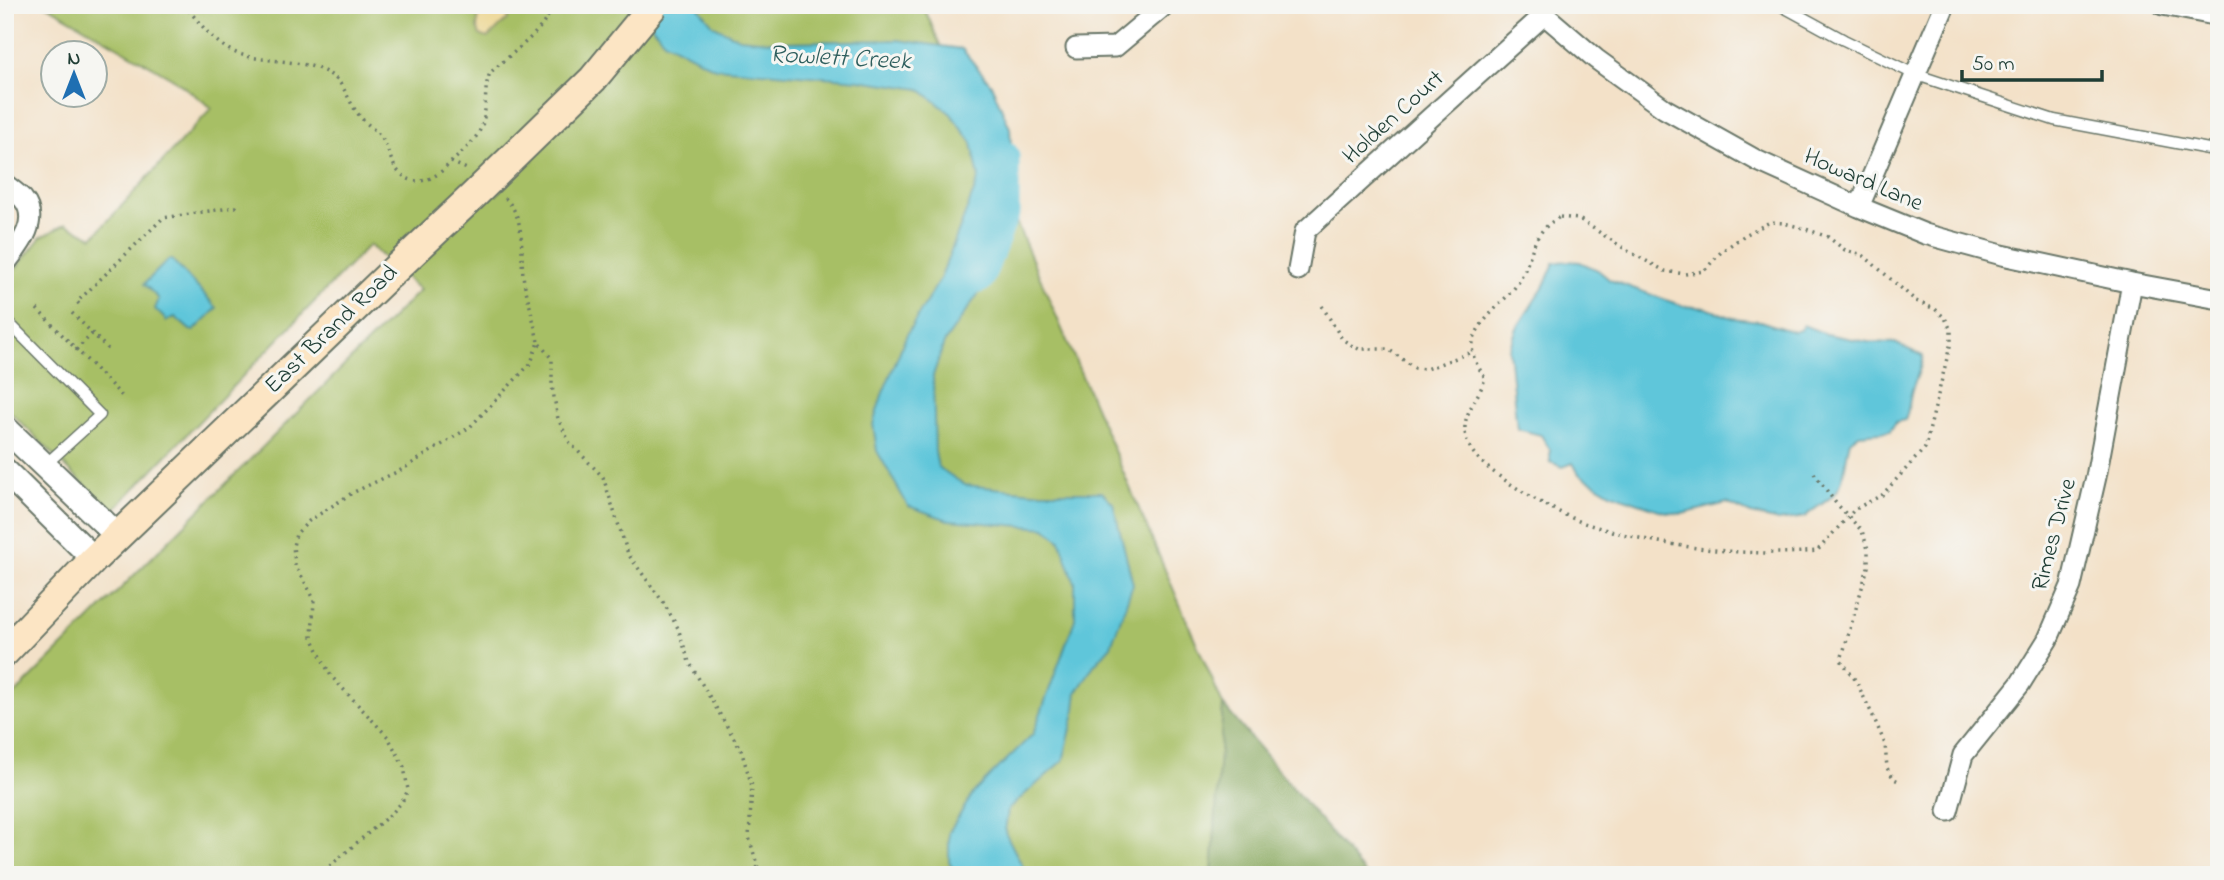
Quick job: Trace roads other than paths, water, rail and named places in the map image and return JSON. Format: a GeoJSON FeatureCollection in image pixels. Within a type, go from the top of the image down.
{"type":"FeatureCollection","features":[{"type":"Feature","properties":{"kind":"main road","name":"East Brand Road"},"geometry":{"type":"LineString","coordinates":[[5,652],[94,559],[593,79],[654,5]]}},
{"type":"Feature","properties":{"kind":"street"},"geometry":{"type":"LineString","coordinates":[[1076,48],[1115,47],[1165,5]]}},
{"type":"Feature","properties":{"kind":"street"},"geometry":{"type":"LineString","coordinates":[[1859,207],[1945,5]]}},
{"type":"Feature","properties":{"kind":"street"},"geometry":{"type":"LineString","coordinates":[[2163,5],[2219,16]]}},
{"type":"Feature","properties":{"kind":"street","name":"Howard Lane"},"geometry":{"type":"LineString","coordinates":[[1538,10],[1596,59],[1665,110],[1758,161],[1859,207],[1925,234],[2002,255],[2132,284],[2219,299]]}},
{"type":"Feature","properties":{"kind":"street","name":"Holden Court"},"geometry":{"type":"LineString","coordinates":[[1297,270],[1305,231],[1538,10]]}},
{"type":"Feature","properties":{"kind":"street"},"geometry":{"type":"LineString","coordinates":[[5,184],[24,200],[29,214],[29,230],[5,264]]}},
{"type":"Feature","properties":{"kind":"street","name":"Rimes Drive"},"geometry":{"type":"LineString","coordinates":[[1948,811],[1963,755],[2020,684],[2048,639],[2071,586],[2096,477],[2132,284]]}},
{"type":"Feature","properties":{"kind":"street"},"geometry":{"type":"LineString","coordinates":[[5,428],[118,536]]}},
{"type":"Feature","properties":{"kind":"street"},"geometry":{"type":"LineString","coordinates":[[5,471],[94,559]]}},
{"type":"Feature","properties":{"kind":"lane"},"geometry":{"type":"LineString","coordinates":[[1780,5],[1914,74],[2054,120],[2219,151]]}},
{"type":"Feature","properties":{"kind":"lane"},"geometry":{"type":"LineString","coordinates":[[5,319],[100,415],[44,466]]}},
{"type":"Feature","properties":{"kind":"water"},"geometry":{"type":"Polygon","coordinates":[[[636,5],[697,5],[714,26],[739,38],[779,42],[898,40],[962,49],[991,84],[1010,128],[1012,166],[981,290],[944,343],[933,376],[935,452],[938,467],[965,485],[1033,492],[1102,492],[1113,503],[1133,584],[1111,646],[1094,665],[1077,692],[1063,761],[1008,809],[1005,832],[1027,875],[955,875],[949,861],[949,832],[974,792],[1033,734],[1075,619],[1075,583],[1060,540],[1046,528],[948,520],[908,506],[877,451],[873,424],[907,334],[940,279],[979,178],[972,143],[951,114],[920,89],[859,80],[715,68],[664,41],[636,5]]]}},
{"type":"Feature","properties":{"kind":"water"},"geometry":{"type":"Polygon","coordinates":[[[168,260],[172,260],[217,308],[194,331],[175,317],[167,321],[155,309],[159,299],[144,284],[168,260]]]}},
{"type":"Feature","properties":{"kind":"water"},"geometry":{"type":"Polygon","coordinates":[[[1580,262],[1598,270],[1610,280],[1683,306],[1706,308],[1733,318],[1760,321],[1794,332],[1800,330],[1803,325],[1826,334],[1868,342],[1895,343],[1923,356],[1905,420],[1896,422],[1890,431],[1859,434],[1850,441],[1840,486],[1830,498],[1805,517],[1778,521],[1751,514],[1727,503],[1682,514],[1662,511],[1610,493],[1579,474],[1573,463],[1563,467],[1550,462],[1550,450],[1541,435],[1517,429],[1509,350],[1517,328],[1545,284],[1554,263],[1580,262]]]}},
{"type":"Feature","properties":{"kind":"waterway","name":"Rowlett Creek"},"geometry":{"type":"LineString","coordinates":[[978,277],[1003,213],[1003,157]]}}]}
